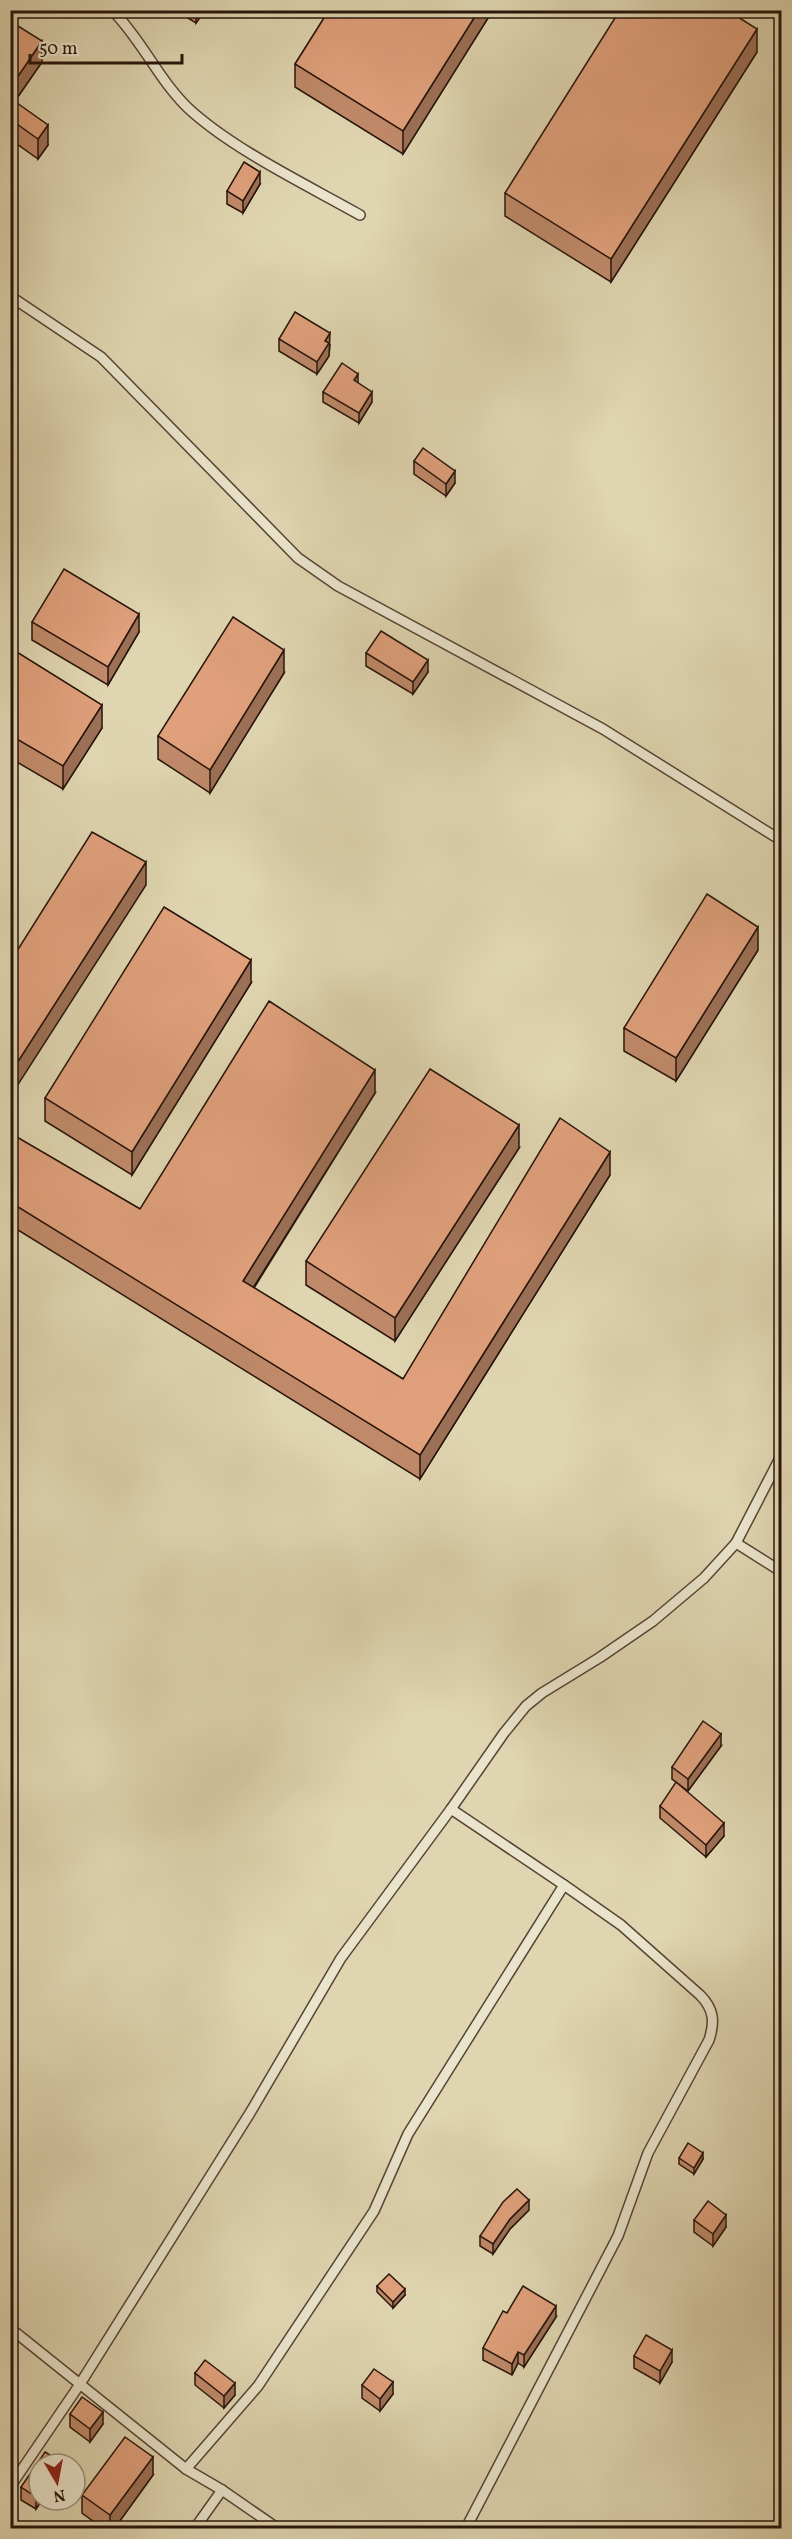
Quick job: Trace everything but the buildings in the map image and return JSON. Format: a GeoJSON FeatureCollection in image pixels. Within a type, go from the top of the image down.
{"type":"FeatureCollection","features":[{"type":"Feature","properties":{"kind":"lane"},"geometry":{"type":"LineString","coordinates":[[112,10],[139,40],[160,76],[175,94],[205,122],[250,152],[360,216]]}},
{"type":"Feature","properties":{"kind":"lane"},"geometry":{"type":"LineString","coordinates":[[10,296],[101,357],[298,558],[338,586],[603,729],[782,841]]}},
{"type":"Feature","properties":{"kind":"lane"},"geometry":{"type":"LineString","coordinates":[[10,2487],[80,2384],[250,2114],[341,1958],[526,1706],[542,1693],[599,1658],[661,1615],[704,1578],[736,1543],[782,1454]]}},
{"type":"Feature","properties":{"kind":"lane"},"geometry":{"type":"LineString","coordinates":[[736,1543],[782,1572]]}},
{"type":"Feature","properties":{"kind":"lane"},"geometry":{"type":"LineString","coordinates":[[451,1809],[621,1925],[700,1995],[709,2004],[713,2015],[713,2028],[709,2040],[648,2153],[618,2236],[466,2529]]}},
{"type":"Feature","properties":{"kind":"lane"},"geometry":{"type":"LineString","coordinates":[[186,2469],[258,2386],[374,2211],[408,2134],[564,1885]]}},
{"type":"Feature","properties":{"kind":"lane"},"geometry":{"type":"LineString","coordinates":[[10,2328],[186,2469],[222,2490],[278,2529]]}},
{"type":"Feature","properties":{"kind":"lane"},"geometry":{"type":"LineString","coordinates":[[195,2529],[222,2490]]}}]}
